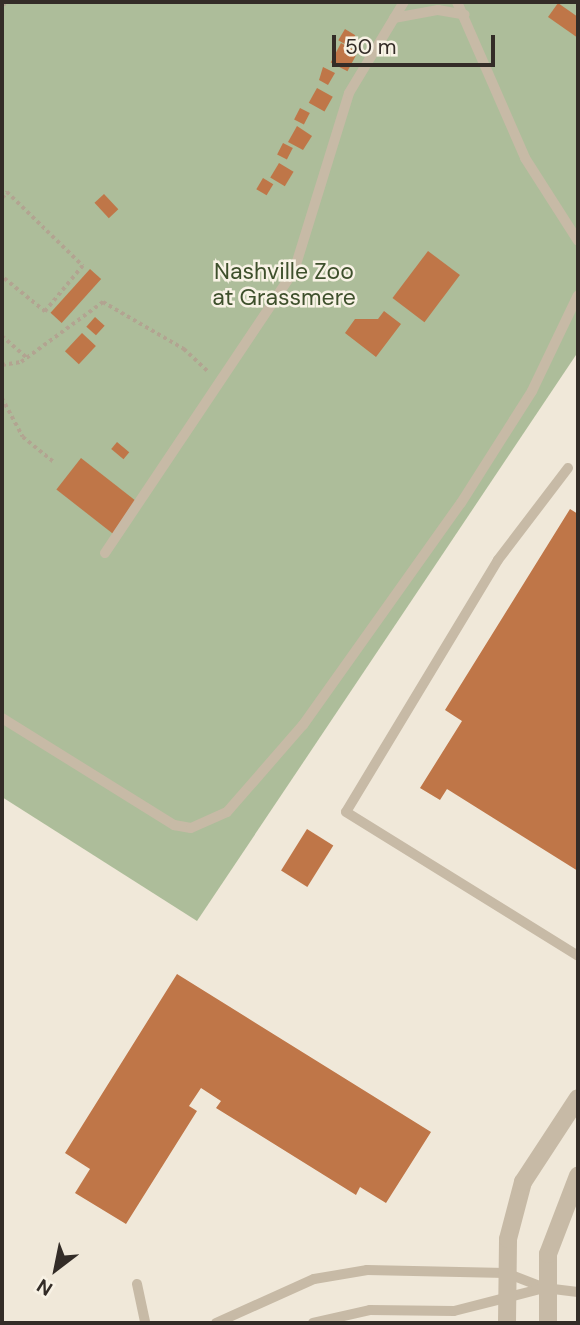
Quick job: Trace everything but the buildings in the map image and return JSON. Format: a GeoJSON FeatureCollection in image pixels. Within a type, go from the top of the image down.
{"type":"FeatureCollection","features":[{"type":"Feature","properties":{"kind":"street"},"geometry":{"type":"LineString","coordinates":[[507,1323],[506,1273],[523,1182],[578,1098]]}},
{"type":"Feature","properties":{"kind":"street"},"geometry":{"type":"LineString","coordinates":[[548,1323],[545,1288],[548,1254],[578,1176]]}},
{"type":"Feature","properties":{"kind":"lane"},"geometry":{"type":"LineString","coordinates":[[105,553],[215,393],[294,271],[349,93],[404,2]]}},
{"type":"Feature","properties":{"kind":"lane"},"geometry":{"type":"LineString","coordinates":[[457,2],[465,15],[525,158],[578,241]]}},
{"type":"Feature","properties":{"kind":"lane"},"geometry":{"type":"LineString","coordinates":[[394,18],[438,10],[465,15]]}},
{"type":"Feature","properties":{"kind":"lane"},"geometry":{"type":"LineString","coordinates":[[2,718],[174,825],[191,828],[227,812],[303,725],[461,503],[532,391],[578,295]]}},
{"type":"Feature","properties":{"kind":"lane"},"geometry":{"type":"LineString","coordinates":[[568,468],[498,560],[345,812],[578,956]]}},
{"type":"Feature","properties":{"kind":"lane"},"geometry":{"type":"LineString","coordinates":[[216,1323],[314,1279],[367,1270],[506,1273],[545,1288],[578,1292]]}},
{"type":"Feature","properties":{"kind":"lane"},"geometry":{"type":"LineString","coordinates":[[137,1284],[145,1323]]}},
{"type":"Feature","properties":{"kind":"lane"},"geometry":{"type":"LineString","coordinates":[[313,1323],[370,1310],[454,1311],[545,1288]]}},
{"type":"Feature","properties":{"kind":"path"},"geometry":{"type":"LineString","coordinates":[[2,5],[9,2]]}},
{"type":"Feature","properties":{"kind":"path"},"geometry":{"type":"LineString","coordinates":[[2,198],[7,192],[83,266],[45,312],[2,277]]}},
{"type":"Feature","properties":{"kind":"path"},"geometry":{"type":"LineString","coordinates":[[2,365],[26,357],[103,302],[196,358],[215,393]]}},
{"type":"Feature","properties":{"kind":"path"},"geometry":{"type":"LineString","coordinates":[[2,336],[26,357]]}},
{"type":"Feature","properties":{"kind":"path"},"geometry":{"type":"LineString","coordinates":[[2,398],[23,437],[55,463]]}},
{"type":"Feature","properties":{"kind":"green space","name":"Nashville Zoo at Grassmere"},"geometry":{"type":"Polygon","coordinates":[[[2,2],[578,2],[578,352],[197,921],[2,797],[2,2]]]}}]}
